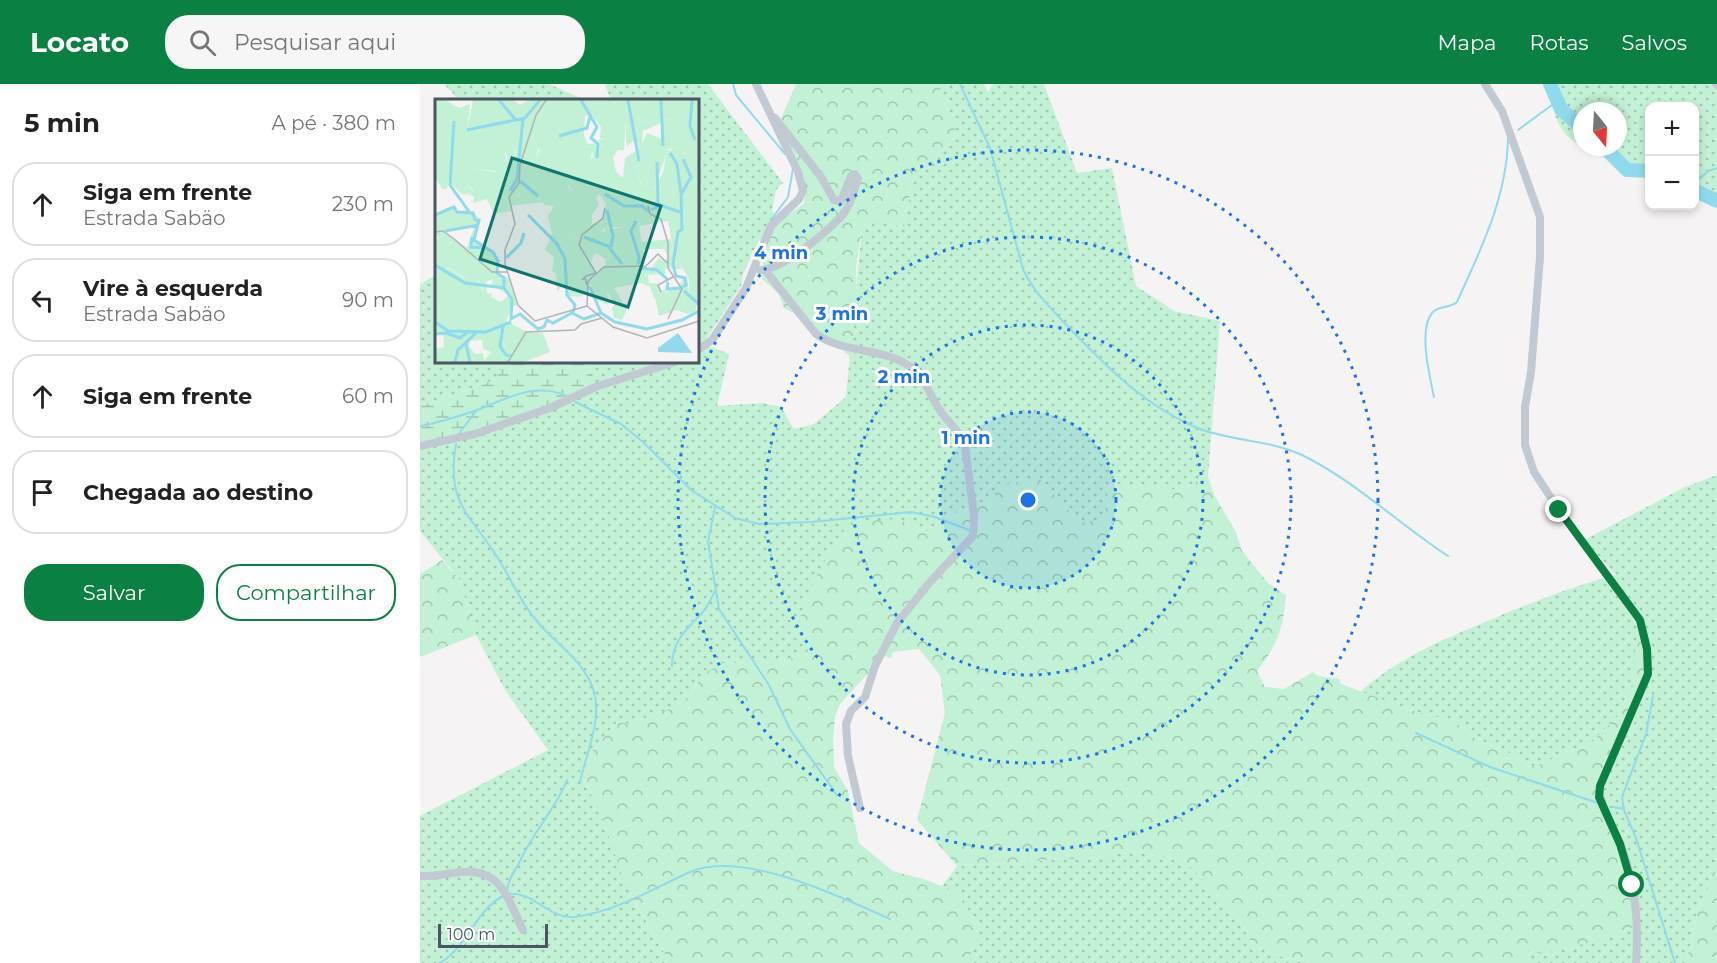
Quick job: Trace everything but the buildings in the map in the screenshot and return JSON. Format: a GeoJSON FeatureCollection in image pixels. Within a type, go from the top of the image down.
{"type":"FeatureCollection","features":[{"type":"Feature","properties":{"kind":"street"},"geometry":{"type":"LineString","coordinates":[[699,349],[712,340],[746,288],[771,226],[799,199],[803,191],[798,172],[756,84]]}},
{"type":"Feature","properties":{"kind":"street"},"geometry":{"type":"LineString","coordinates":[[1485,84],[1502,111],[1540,217],[1540,257],[1531,372],[1525,407],[1525,445],[1534,472],[1640,620],[1647,649],[1648,674],[1600,786],[1599,797],[1620,844],[1632,885],[1638,930],[1636,963]]}},
{"type":"Feature","properties":{"kind":"street"},"geometry":{"type":"LineString","coordinates":[[756,268],[765,270],[784,263],[846,211],[858,177],[855,174],[851,176],[843,198],[839,202],[834,200],[788,132],[769,111]]}},
{"type":"Feature","properties":{"kind":"street"},"geometry":{"type":"LineString","coordinates":[[765,270],[816,334],[825,340],[892,358],[912,368],[939,410],[962,435],[965,446],[974,516],[973,536],[930,582],[897,623],[878,658],[865,697],[851,711],[846,724],[848,756],[860,808]]}},
{"type":"Feature","properties":{"kind":"street"},"geometry":{"type":"LineString","coordinates":[[420,446],[475,434],[550,408],[598,386],[672,363]]}},
{"type":"Feature","properties":{"kind":"street"},"geometry":{"type":"LineString","coordinates":[[420,876],[472,871],[486,873],[500,884],[524,930]]}},
{"type":"Feature","properties":{"kind":"green space"},"geometry":{"type":"Polygon","coordinates":[[[444,84],[549,84],[583,99],[458,99],[444,84]]]}},
{"type":"Feature","properties":{"kind":"green space"},"geometry":{"type":"Polygon","coordinates":[[[605,84],[708,84],[783,183],[776,190],[772,210],[778,220],[759,240],[743,274],[741,286],[703,344],[729,354],[717,406],[763,403],[781,407],[794,429],[814,424],[846,397],[862,227],[877,223],[904,226],[915,168],[953,143],[956,122],[940,94],[941,84],[984,84],[988,92],[993,84],[1044,84],[1077,173],[1112,168],[1136,286],[1174,311],[1220,321],[1208,476],[1179,490],[1140,487],[1104,519],[1080,524],[1063,507],[995,499],[958,512],[926,531],[898,519],[799,624],[810,647],[806,654],[779,662],[723,663],[696,685],[689,696],[675,707],[629,724],[617,722],[593,750],[584,771],[585,781],[604,822],[632,897],[670,963],[420,963],[420,816],[548,750],[505,690],[476,635],[459,579],[420,531],[420,449],[591,368],[587,363],[699,363],[699,99],[611,99],[605,84]]]}},
{"type":"Feature","properties":{"kind":"green space"},"geometry":{"type":"Polygon","coordinates":[[[796,84],[941,84],[940,94],[956,122],[953,143],[915,168],[904,226],[877,223],[862,227],[856,268],[857,301],[851,357],[803,318],[784,308],[779,294],[762,279],[764,244],[759,240],[804,203],[806,189],[779,123],[796,84]]]}},
{"type":"Feature","properties":{"kind":"green space"},"geometry":{"type":"Polygon","coordinates":[[[1547,84],[1717,84],[1717,203],[1699,196],[1699,102],[1645,102],[1645,177],[1602,156],[1627,156],[1627,102],[1573,102],[1573,141],[1561,128],[1554,112],[1547,84]]]}},
{"type":"Feature","properties":{"kind":"green space"},"geometry":{"type":"Polygon","coordinates":[[[435,276],[435,363],[503,363],[496,379],[434,403],[420,404],[420,284],[435,276]]]}},
{"type":"Feature","properties":{"kind":"green space"},"geometry":{"type":"Polygon","coordinates":[[[503,363],[587,363],[591,368],[590,382],[573,401],[420,449],[420,404],[434,403],[496,379],[503,363]]]}},
{"type":"Feature","properties":{"kind":"green space"},"geometry":{"type":"Polygon","coordinates":[[[1717,475],[1717,873],[1713,872],[1698,910],[1686,963],[1529,963],[1527,947],[1541,954],[1554,950],[1631,886],[1603,813],[1597,809],[1609,771],[1634,724],[1641,621],[1633,682],[1618,716],[1590,744],[1532,767],[1504,750],[1475,738],[1455,722],[1414,711],[1360,692],[1388,670],[1450,637],[1549,596],[1616,575],[1584,540],[1683,488],[1717,475]]]}},
{"type":"Feature","properties":{"kind":"green space"},"geometry":{"type":"Polygon","coordinates":[[[1208,476],[1214,495],[1235,530],[1242,551],[1268,583],[1286,595],[1278,636],[1270,653],[1257,671],[1265,687],[1284,689],[1313,672],[1318,676],[1339,679],[1341,684],[1414,711],[1455,722],[1475,738],[1504,750],[1532,767],[1590,744],[1618,716],[1633,682],[1635,651],[1641,618],[1648,672],[1634,724],[1609,771],[1598,809],[1603,813],[1631,886],[1638,925],[1609,938],[1541,954],[1527,948],[1529,963],[1312,963],[1282,957],[1255,946],[1230,908],[1187,863],[1133,851],[1100,857],[957,866],[917,820],[945,713],[940,675],[919,649],[893,652],[891,658],[884,656],[840,704],[835,716],[834,767],[848,791],[859,843],[893,871],[960,893],[979,931],[968,963],[670,963],[624,882],[604,822],[585,781],[584,771],[593,750],[617,722],[629,724],[675,707],[689,696],[705,673],[723,663],[779,662],[806,654],[810,647],[799,624],[807,597],[819,571],[850,522],[898,519],[926,531],[958,512],[995,499],[996,484],[1039,479],[1081,523],[1104,519],[1109,483],[1179,490],[1208,476]]]}},
{"type":"Feature","properties":{"kind":"green space"},"geometry":{"type":"Polygon","coordinates":[[[442,560],[459,579],[476,635],[420,657],[420,574],[442,560]]]}},
{"type":"Feature","properties":{"kind":"green space"},"geometry":{"type":"Polygon","coordinates":[[[1133,851],[1187,863],[1230,908],[1255,946],[1282,957],[1312,963],[967,963],[960,893],[942,886],[957,866],[1100,857],[1133,851]]]}},
{"type":"Feature","properties":{"kind":"green space"},"geometry":{"type":"Polygon","coordinates":[[[1713,872],[1717,873],[1717,963],[1686,963],[1698,910],[1713,872]]]}},
{"type":"Feature","properties":{"kind":"waterway"},"geometry":{"type":"LineString","coordinates":[[733,84],[736,95],[785,154]]}},
{"type":"Feature","properties":{"kind":"waterway"},"geometry":{"type":"LineString","coordinates":[[960,84],[990,148],[1023,269],[1033,287],[1046,303],[1102,362],[1147,400],[1200,429],[1290,450],[1321,465],[1359,490],[1448,556]]}},
{"type":"Feature","properties":{"kind":"waterway"},"geometry":{"type":"LineString","coordinates":[[1550,84],[1561,109],[1573,120]]}},
{"type":"Feature","properties":{"kind":"waterway"},"geometry":{"type":"LineString","coordinates":[[1518,130],[1556,102]]}},
{"type":"Feature","properties":{"kind":"waterway"},"geometry":{"type":"LineString","coordinates":[[1434,397],[1425,342],[1428,321],[1434,311],[1457,302],[1475,262],[1498,202],[1507,160],[1508,138]]}},
{"type":"Feature","properties":{"kind":"waterway"},"geometry":{"type":"LineString","coordinates":[[1613,156],[1627,170],[1645,171]]}},
{"type":"Feature","properties":{"kind":"waterway"},"geometry":{"type":"LineString","coordinates":[[1699,179],[1708,171],[1717,168]]}},
{"type":"Feature","properties":{"kind":"waterway"},"geometry":{"type":"LineString","coordinates":[[771,220],[788,197],[793,169]]}},
{"type":"Feature","properties":{"kind":"waterway"},"geometry":{"type":"LineString","coordinates":[[1699,192],[1717,201]]}},
{"type":"Feature","properties":{"kind":"waterway"},"geometry":{"type":"LineString","coordinates":[[420,426],[454,418],[531,391],[543,390],[567,396]]}},
{"type":"Feature","properties":{"kind":"waterway"},"geometry":{"type":"LineString","coordinates":[[575,402],[621,424],[643,442],[691,490],[735,518],[759,524],[811,522],[911,512],[935,517],[969,530]]}},
{"type":"Feature","properties":{"kind":"waterway"},"geometry":{"type":"LineString","coordinates":[[458,435],[476,411]]}},
{"type":"Feature","properties":{"kind":"waterway"},"geometry":{"type":"LineString","coordinates":[[456,444],[454,482],[464,509],[491,547],[529,610],[540,625],[585,672],[594,692],[595,726],[580,782]]}},
{"type":"Feature","properties":{"kind":"waterway"},"geometry":{"type":"LineString","coordinates":[[715,507],[708,542],[719,609],[769,685],[790,729],[837,795]]}},
{"type":"Feature","properties":{"kind":"waterway"},"geometry":{"type":"LineString","coordinates":[[672,666],[677,643],[704,611],[715,591]]}},
{"type":"Feature","properties":{"kind":"waterway"},"geometry":{"type":"LineString","coordinates":[[1653,696],[1646,734],[1622,797],[1624,810],[1636,838],[1675,963]]}},
{"type":"Feature","properties":{"kind":"waterway"},"geometry":{"type":"LineString","coordinates":[[1416,733],[1490,767],[1601,804]]}},
{"type":"Feature","properties":{"kind":"waterway"},"geometry":{"type":"LineString","coordinates":[[507,891],[513,873],[567,780]]}},
{"type":"Feature","properties":{"kind":"waterway"},"geometry":{"type":"LineString","coordinates":[[1613,807],[1624,809]]}},
{"type":"Feature","properties":{"kind":"waterway"},"geometry":{"type":"LineString","coordinates":[[508,894],[525,896],[557,914],[575,917],[620,905],[690,872],[712,867],[736,867],[763,871],[819,888],[890,919]]}},
{"type":"Feature","properties":{"kind":"waterway"},"geometry":{"type":"LineString","coordinates":[[440,963],[457,948],[486,910],[503,896]]}},
{"type":"Feature","properties":{"kind":"route"},"geometry":{"type":"LineString","coordinates":[[1559,510],[1640,620],[1647,649],[1648,674],[1600,786],[1599,797],[1620,844],[1632,885]]}}]}
